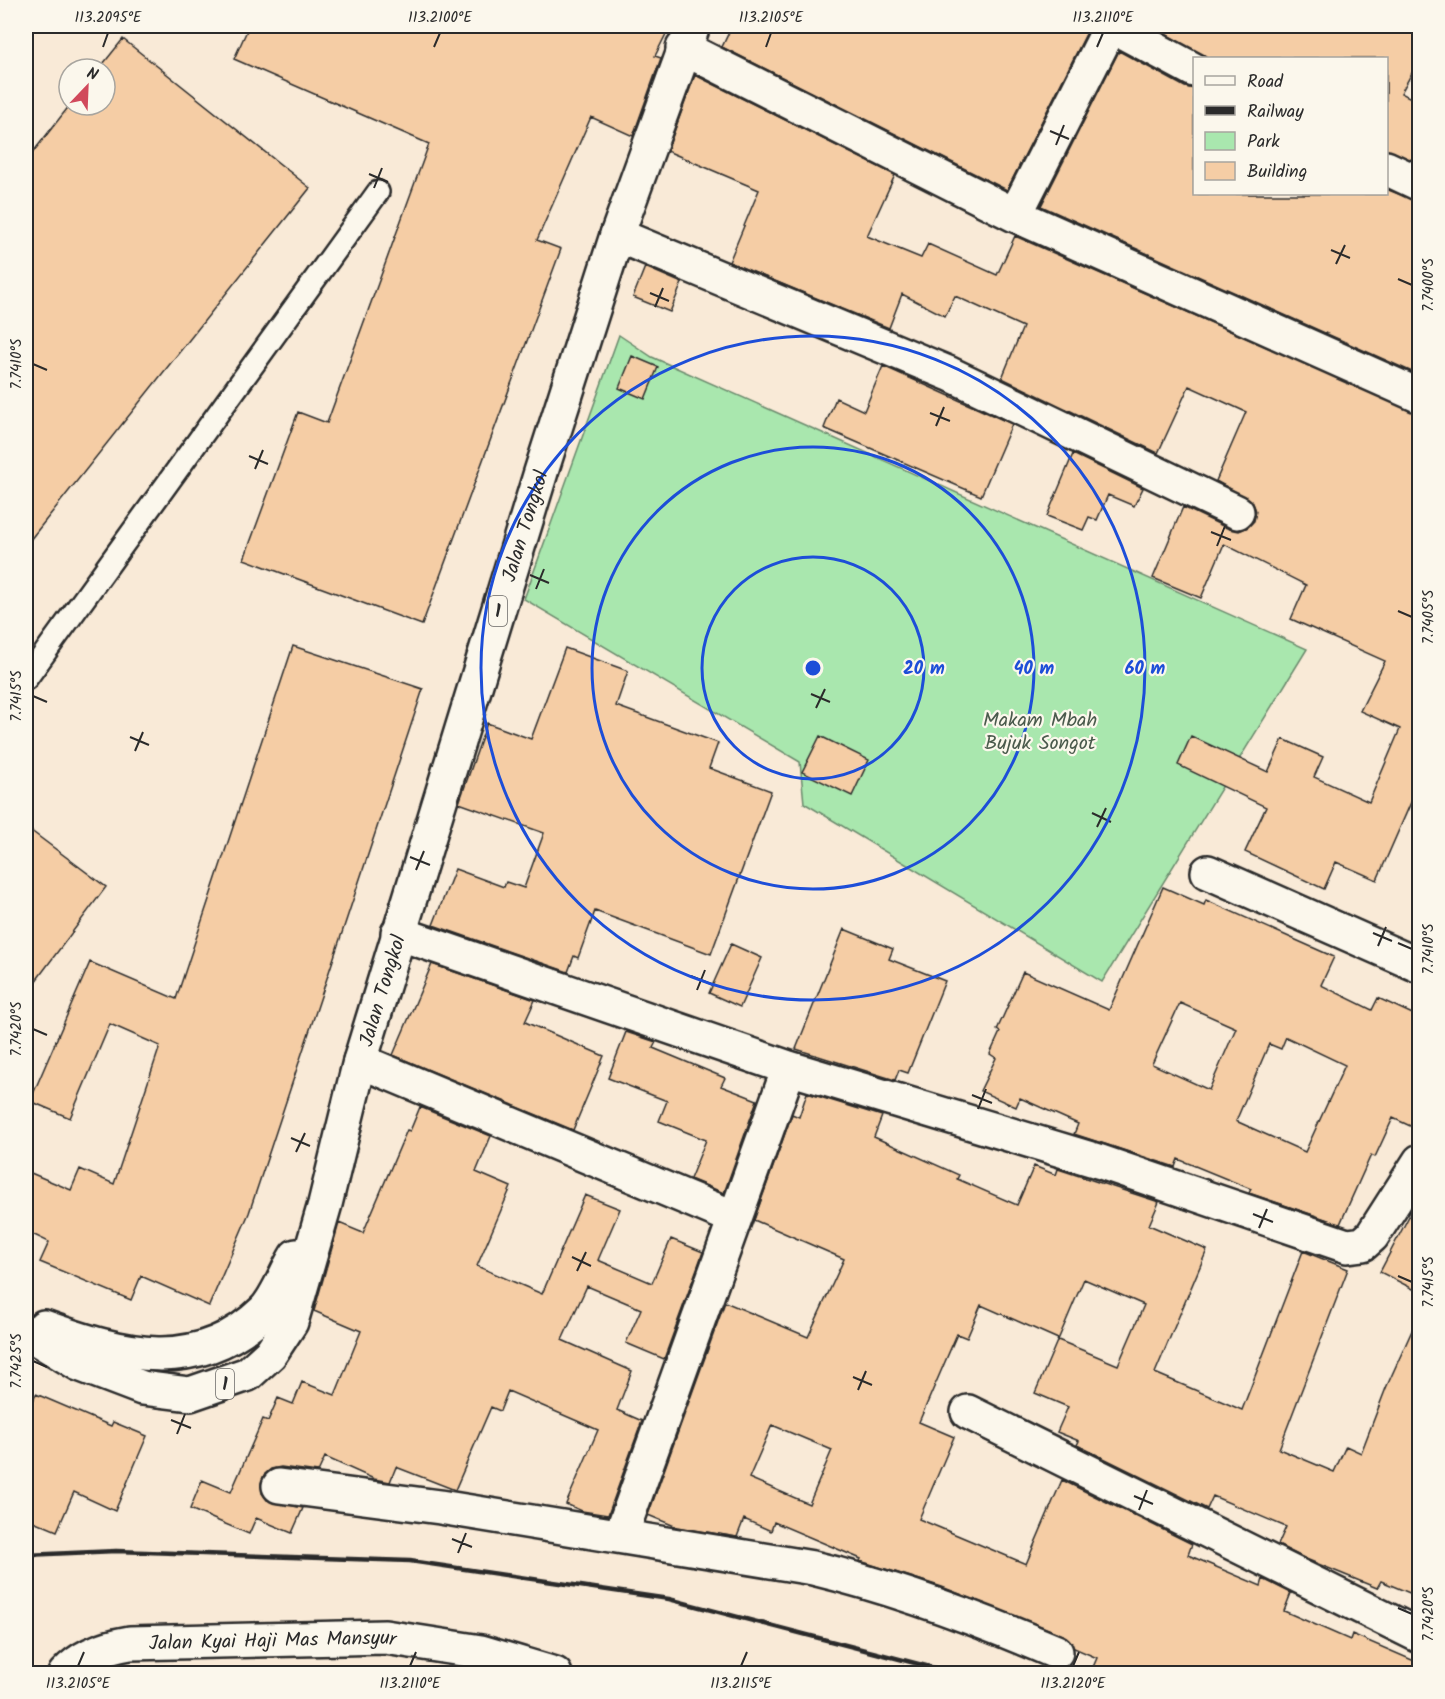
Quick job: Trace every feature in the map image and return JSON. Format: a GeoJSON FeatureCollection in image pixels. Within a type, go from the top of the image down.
{"type":"FeatureCollection","features":[{"type":"Feature","properties":{"kind":"main road"},"geometry":{"type":"LineString","coordinates":[[1015,215],[1111,26],[1193,69]]}},
{"type":"Feature","properties":{"kind":"main road"},"geometry":{"type":"LineString","coordinates":[[688,37],[1015,215],[1419,396]]}},
{"type":"Feature","properties":{"kind":"main road","name":"Jalan Tongkol"},"geometry":{"type":"LineString","coordinates":[[325,1204],[360,1061],[398,933],[617,235],[688,37]]}},
{"type":"Feature","properties":{"kind":"main road"},"geometry":{"type":"LineString","coordinates":[[1388,169],[1419,184]]}},
{"type":"Feature","properties":{"kind":"main road"},"geometry":{"type":"LineString","coordinates":[[617,235],[950,374],[1237,512]]}},
{"type":"Feature","properties":{"kind":"main road"},"geometry":{"type":"LineString","coordinates":[[1208,872],[1419,966]]}},
{"type":"Feature","properties":{"kind":"main road"},"geometry":{"type":"LineString","coordinates":[[398,933],[789,1068],[1101,1162],[1347,1246],[1364,1244],[1372,1236],[1419,1161]]}},
{"type":"Feature","properties":{"kind":"main road"},"geometry":{"type":"LineString","coordinates":[[360,1061],[735,1218]]}},
{"type":"Feature","properties":{"kind":"main road"},"geometry":{"type":"LineString","coordinates":[[621,1535],[789,1068]]}},
{"type":"Feature","properties":{"kind":"main road","name":"1"},"geometry":{"type":"LineString","coordinates":[[26,1320],[124,1353],[157,1356],[188,1351],[228,1339],[265,1310],[325,1204]]}},
{"type":"Feature","properties":{"kind":"main road","name":"1"},"geometry":{"type":"LineString","coordinates":[[26,1332],[79,1364],[142,1388],[190,1394],[248,1374],[270,1354],[291,1322],[325,1204]]}},
{"type":"Feature","properties":{"kind":"main road"},"geometry":{"type":"LineString","coordinates":[[968,1412],[1419,1636]]}},
{"type":"Feature","properties":{"kind":"main road"},"geometry":{"type":"LineString","coordinates":[[279,1486],[440,1507],[813,1568],[872,1582],[1004,1630],[1056,1652]]}},
{"type":"Feature","properties":{"kind":"main road","name":"Jalan Kyai Haji Mas Mansyur"},"geometry":{"type":"LineString","coordinates":[[65,1674],[72,1666],[105,1647],[130,1643],[385,1637],[481,1652],[555,1674]]}},
{"type":"Feature","properties":{"kind":"lane"},"geometry":{"type":"LineString","coordinates":[[26,679],[378,192]]}},
{"type":"Feature","properties":{"kind":"green space","name":"Makam Mbah Bujuk Songot"},"geometry":{"type":"Polygon","coordinates":[[[619,335],[652,357],[1307,649],[1102,982],[804,803],[800,762],[524,599],[619,335]]]}},
{"type":"Feature","properties":{"kind":"building"},"geometry":{"type":"Polygon","coordinates":[[[249,26],[670,26],[655,56],[661,58],[633,136],[591,117],[537,240],[561,249],[422,625],[244,559],[298,412],[327,423],[429,144],[234,59],[249,26]]]}},
{"type":"Feature","properties":{"kind":"building"},"geometry":{"type":"Polygon","coordinates":[[[732,26],[1090,26],[1007,190],[722,47],[732,26]]]}},
{"type":"Feature","properties":{"kind":"building"},"geometry":{"type":"Polygon","coordinates":[[[1151,26],[1419,26],[1419,60],[1401,93],[1419,102],[1419,163],[1388,151],[1388,57],[1206,57],[1151,26]]]}},
{"type":"Feature","properties":{"kind":"building"},"geometry":{"type":"Polygon","coordinates":[[[123,39],[310,188],[26,545],[26,161],[61,117],[117,117],[117,57],[109,57],[123,39]]]}},
{"type":"Feature","properties":{"kind":"building"},"geometry":{"type":"Polygon","coordinates":[[[1119,51],[1185,87],[1193,89],[1193,195],[1388,195],[1388,190],[1419,202],[1419,375],[1041,206],[1119,51]]]}},
{"type":"Feature","properties":{"kind":"building"},"geometry":{"type":"Polygon","coordinates":[[[695,75],[895,175],[867,236],[921,258],[928,244],[997,275],[1015,236],[1419,414],[1419,784],[1377,880],[1336,862],[1324,889],[1245,852],[1266,807],[1178,765],[1191,736],[1268,772],[1283,739],[1323,757],[1314,777],[1369,802],[1400,729],[1360,711],[1385,661],[1291,619],[1306,585],[1224,544],[1201,598],[1153,578],[1183,507],[1229,529],[1239,531],[1254,521],[1256,511],[1252,501],[1216,481],[1246,412],[1189,386],[1158,453],[1002,378],[1023,327],[955,296],[945,316],[902,294],[889,328],[729,262],[759,190],[667,151],[695,75]]]}},
{"type":"Feature","properties":{"kind":"building"},"geometry":{"type":"Polygon","coordinates":[[[645,267],[682,283],[670,312],[633,297],[645,267]]]}},
{"type":"Feature","properties":{"kind":"building"},"geometry":{"type":"Polygon","coordinates":[[[632,356],[658,367],[645,399],[619,388],[632,356]]]}},
{"type":"Feature","properties":{"kind":"building"},"geometry":{"type":"Polygon","coordinates":[[[883,366],[1012,424],[981,496],[824,428],[836,398],[864,411],[883,366]]]}},
{"type":"Feature","properties":{"kind":"building"},"geometry":{"type":"Polygon","coordinates":[[[1073,454],[1143,488],[1134,506],[1108,495],[1097,520],[1089,517],[1083,530],[1047,516],[1073,454]]]}},
{"type":"Feature","properties":{"kind":"building"},"geometry":{"type":"Polygon","coordinates":[[[293,646],[423,689],[249,1213],[209,1306],[141,1276],[131,1300],[40,1262],[49,1242],[26,1231],[26,1171],[71,1190],[80,1169],[114,1184],[160,1046],[110,1024],[70,1118],[30,1101],[90,962],[176,999],[293,646]]]}},
{"type":"Feature","properties":{"kind":"building"},"geometry":{"type":"Polygon","coordinates":[[[565,648],[628,671],[616,706],[718,743],[709,768],[771,791],[711,954],[595,911],[578,958],[574,956],[568,972],[433,925],[455,869],[504,887],[506,882],[524,888],[544,833],[459,803],[487,723],[531,739],[565,648]]]}},
{"type":"Feature","properties":{"kind":"building"},"geometry":{"type":"Polygon","coordinates":[[[820,736],[869,760],[852,796],[802,772],[820,736]]]}},
{"type":"Feature","properties":{"kind":"building"},"geometry":{"type":"Polygon","coordinates":[[[26,827],[106,887],[26,994],[26,827]]]}},
{"type":"Feature","properties":{"kind":"building"},"geometry":{"type":"Polygon","coordinates":[[[1163,887],[1204,905],[1206,900],[1334,957],[1321,985],[1372,1010],[1378,998],[1419,1017],[1419,1130],[1393,1118],[1375,1157],[1371,1155],[1340,1224],[1249,1193],[1251,1189],[1178,1159],[1175,1167],[1074,1134],[1078,1124],[1020,1098],[1016,1107],[980,1091],[996,1058],[990,1054],[1000,1032],[997,1030],[1023,972],[1109,1010],[1163,887]],[[1180,1003],[1152,1064],[1209,1090],[1236,1028],[1180,1003]],[[1286,1037],[1281,1049],[1269,1044],[1236,1121],[1305,1152],[1345,1065],[1286,1037]]]}},
{"type":"Feature","properties":{"kind":"building"},"geometry":{"type":"Polygon","coordinates":[[[844,929],[893,949],[889,959],[945,981],[908,1073],[899,1070],[895,1080],[796,1049],[844,929]]]}},
{"type":"Feature","properties":{"kind":"building"},"geometry":{"type":"Polygon","coordinates":[[[731,944],[762,958],[740,1007],[709,993],[731,944]]]}},
{"type":"Feature","properties":{"kind":"building"},"geometry":{"type":"Polygon","coordinates":[[[432,964],[535,1000],[525,1022],[604,1056],[573,1130],[393,1055],[432,964]]]}},
{"type":"Feature","properties":{"kind":"building"},"geometry":{"type":"Polygon","coordinates":[[[626,1032],[656,1042],[653,1048],[725,1078],[721,1086],[757,1100],[724,1193],[690,1179],[706,1140],[659,1121],[667,1101],[608,1078],[626,1032]]]}},
{"type":"Feature","properties":{"kind":"building"},"geometry":{"type":"Polygon","coordinates":[[[807,1093],[882,1116],[874,1137],[959,1175],[957,1179],[1017,1205],[1034,1166],[1056,1175],[1058,1169],[1159,1202],[1149,1225],[1207,1250],[1155,1373],[1242,1410],[1303,1251],[1348,1269],[1279,1449],[1334,1472],[1346,1446],[1361,1453],[1386,1388],[1419,1315],[1419,1577],[1412,1594],[1381,1581],[1377,1588],[1306,1559],[1278,1545],[1286,1527],[1213,1496],[1207,1509],[1077,1445],[1079,1441],[1057,1432],[1068,1407],[1035,1393],[1058,1339],[981,1305],[967,1338],[957,1334],[919,1422],[954,1437],[919,1519],[1026,1564],[1062,1480],[1192,1544],[1188,1555],[1261,1586],[1263,1579],[1291,1593],[1284,1611],[1350,1640],[1352,1634],[1419,1663],[1419,1674],[1090,1674],[1097,1658],[1074,1648],[1063,1635],[942,1587],[860,1561],[861,1559],[774,1522],[771,1531],[744,1519],[737,1537],[677,1527],[648,1515],[725,1302],[808,1337],[844,1259],[754,1220],[792,1114],[799,1117],[807,1093]],[[1084,1279],[1058,1340],[1118,1365],[1144,1305],[1084,1279]],[[772,1425],[749,1478],[809,1504],[832,1450],[772,1425]]]}},
{"type":"Feature","properties":{"kind":"building"},"geometry":{"type":"Polygon","coordinates":[[[420,1107],[491,1136],[476,1172],[511,1187],[477,1266],[542,1294],[585,1195],[620,1209],[598,1260],[652,1283],[671,1239],[703,1252],[664,1359],[626,1343],[641,1309],[587,1286],[562,1340],[632,1371],[617,1410],[642,1421],[608,1515],[582,1511],[566,1504],[598,1430],[508,1391],[500,1411],[491,1407],[455,1490],[396,1467],[390,1482],[374,1479],[325,1457],[318,1472],[281,1467],[271,1469],[264,1475],[261,1483],[262,1493],[267,1500],[303,1508],[292,1533],[256,1518],[249,1534],[190,1509],[202,1480],[231,1492],[263,1419],[268,1421],[278,1398],[293,1404],[302,1382],[335,1395],[361,1331],[314,1311],[339,1223],[363,1233],[407,1130],[410,1131],[420,1107]]]}},
{"type":"Feature","properties":{"kind":"building"},"geometry":{"type":"Polygon","coordinates":[[[1419,1197],[1419,1292],[1380,1272],[1419,1197]]]}},
{"type":"Feature","properties":{"kind":"building"},"geometry":{"type":"Polygon","coordinates":[[[36,1394],[111,1426],[113,1422],[147,1436],[115,1511],[74,1492],[57,1531],[26,1518],[26,1419],[36,1394]]]}},
{"type":"Feature","properties":{"kind":"railway"},"geometry":{"type":"LineString","coordinates":[[26,1555],[116,1551],[410,1561],[669,1599],[957,1674]]}}]}
